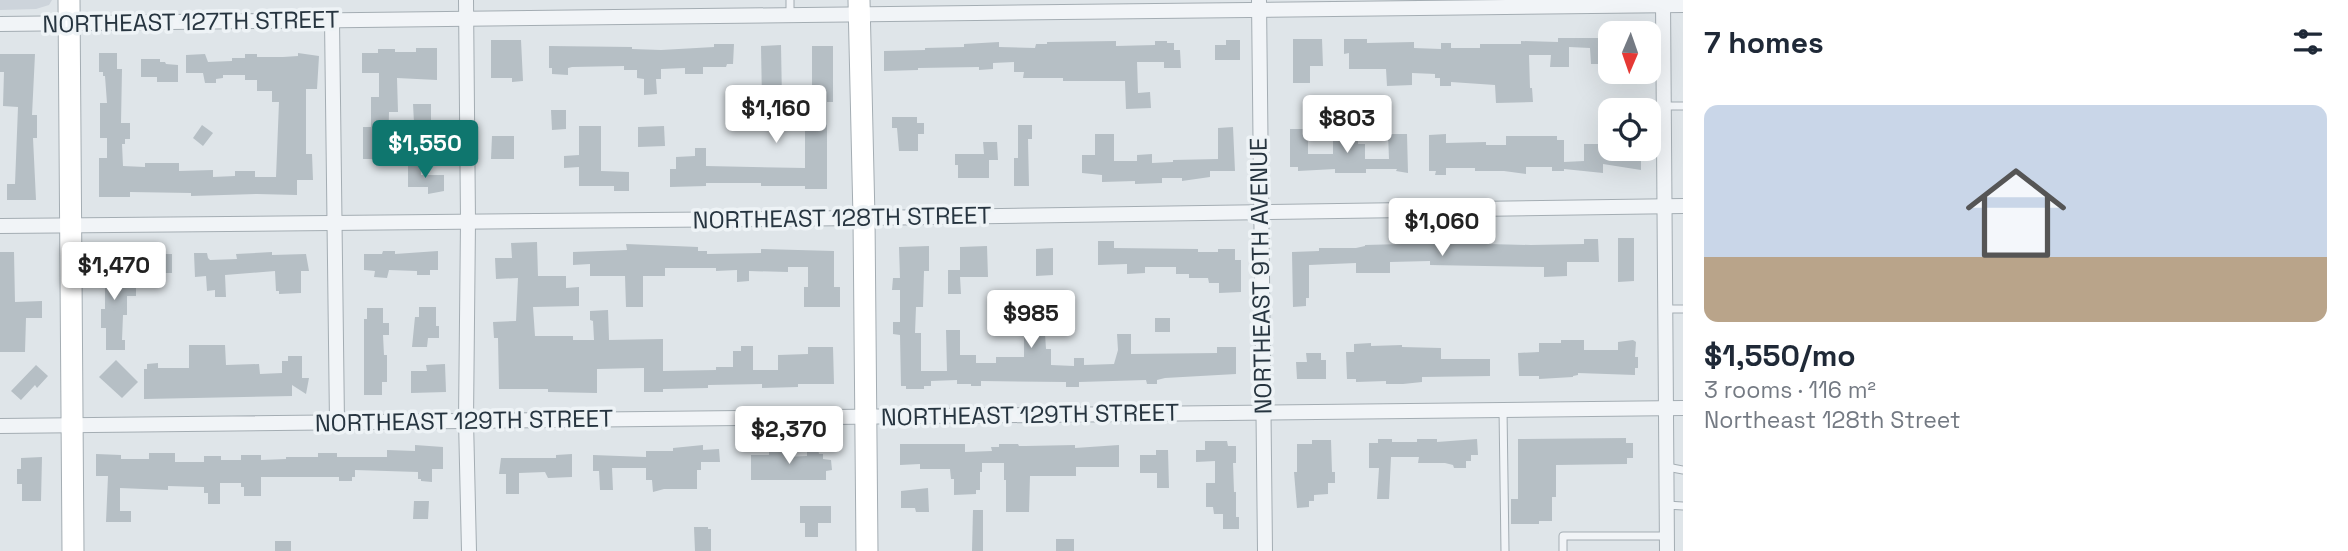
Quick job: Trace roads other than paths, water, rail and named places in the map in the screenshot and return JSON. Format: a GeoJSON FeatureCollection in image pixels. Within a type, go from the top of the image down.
{"type":"FeatureCollection","features":[{"type":"Feature","properties":{"kind":"street"},"geometry":{"type":"LineString","coordinates":[[69,0],[73,551]]}},
{"type":"Feature","properties":{"kind":"street"},"geometry":{"type":"LineString","coordinates":[[466,0],[466,420],[469,551]]}},
{"type":"Feature","properties":{"kind":"street"},"geometry":{"type":"LineString","coordinates":[[1662,3],[1667,544]]}},
{"type":"Feature","properties":{"kind":"street","name":"NORTHEAST 9TH AVENUE"},"geometry":{"type":"LineString","coordinates":[[1259,4],[1265,551]]}},
{"type":"Feature","properties":{"kind":"street","name":"NORTHEAST 127TH STREET"},"geometry":{"type":"LineString","coordinates":[[0,24],[466,19],[790,7],[1683,5]]}},
{"type":"Feature","properties":{"kind":"street"},"geometry":{"type":"LineString","coordinates":[[859,7],[867,551]]}},
{"type":"Feature","properties":{"kind":"street"},"geometry":{"type":"LineString","coordinates":[[332,20],[337,423]]}},
{"type":"Feature","properties":{"kind":"street","name":"NORTHEAST 128TH STREET"},"geometry":{"type":"LineString","coordinates":[[0,226],[864,218],[1683,206]]}},
{"type":"Feature","properties":{"kind":"street","name":"NORTHEAST 129TH STREET"},"geometry":{"type":"LineString","coordinates":[[0,426],[1683,408]]}},
{"type":"Feature","properties":{"kind":"lane"},"geometry":{"type":"LineString","coordinates":[[1664,106],[1683,106]]}},
{"type":"Feature","properties":{"kind":"lane"},"geometry":{"type":"LineString","coordinates":[[1664,309],[1683,309]]}},
{"type":"Feature","properties":{"kind":"lane"},"geometry":{"type":"LineString","coordinates":[[1503,409],[1505,551]]}},
{"type":"Feature","properties":{"kind":"lane"},"geometry":{"type":"LineString","coordinates":[[1666,466],[1683,470]]}},
{"type":"Feature","properties":{"kind":"lane"},"geometry":{"type":"LineString","coordinates":[[1667,505],[1683,506]]}},
{"type":"Feature","properties":{"kind":"lane"},"geometry":{"type":"LineString","coordinates":[[1563,551],[1563,536],[1667,544]]}}]}
